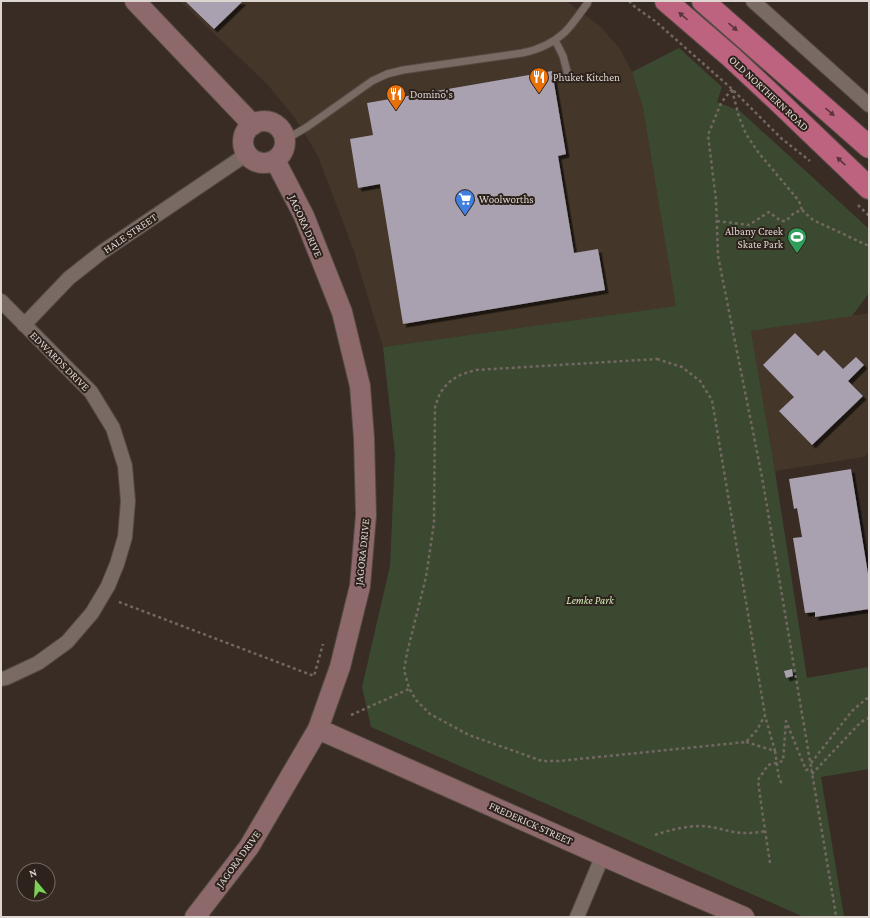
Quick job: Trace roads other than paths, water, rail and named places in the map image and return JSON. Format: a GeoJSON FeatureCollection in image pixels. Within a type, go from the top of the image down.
{"type":"FeatureCollection","features":[{"type":"Feature","properties":{"kind":"highway","name":"OLD NORTHERN ROAD"},"geometry":{"type":"LineString","coordinates":[[666,1],[770,93],[861,194]]}},
{"type":"Feature","properties":{"kind":"highway"},"geometry":{"type":"LineString","coordinates":[[703,1],[869,146]]}},
{"type":"Feature","properties":{"kind":"street"},"geometry":{"type":"LineString","coordinates":[[135,1],[253,125]]}},
{"type":"Feature","properties":{"kind":"street"},"geometry":{"type":"LineString","coordinates":[[752,1],[869,105]]}},
{"type":"Feature","properties":{"kind":"street"},"geometry":{"type":"LineString","coordinates":[[260,122],[271,122],[283,133],[285,140],[284,149],[275,160],[268,163],[256,162],[247,154],[244,148],[244,138],[246,131],[253,125],[260,122]]}},
{"type":"Feature","properties":{"kind":"street","name":"HALE STREET"},"geometry":{"type":"LineString","coordinates":[[24,325],[69,278],[102,252],[247,154]]}},
{"type":"Feature","properties":{"kind":"street","name":"JAGORA DRIVE"},"geometry":{"type":"LineString","coordinates":[[195,917],[249,847],[318,729],[340,667],[360,586],[366,514],[364,438],[360,386],[342,312],[304,216],[275,160]]}},
{"type":"Feature","properties":{"kind":"street","name":"EDWARDS DRIVE"},"geometry":{"type":"LineString","coordinates":[[1,301],[91,392],[113,428],[125,466],[128,501],[125,537],[118,564],[108,586],[92,614],[67,642],[38,663],[1,679]]}},
{"type":"Feature","properties":{"kind":"street","name":"FREDERICK STREET"},"geometry":{"type":"LineString","coordinates":[[318,729],[744,917]]}},
{"type":"Feature","properties":{"kind":"street"},"geometry":{"type":"LineString","coordinates":[[577,917],[603,855]]}},
{"type":"Feature","properties":{"kind":"lane"},"geometry":{"type":"LineString","coordinates":[[285,140],[307,127],[372,81],[387,74],[404,70],[532,51],[555,40],[565,32],[590,2]]}},
{"type":"Feature","properties":{"kind":"lane"},"geometry":{"type":"LineString","coordinates":[[555,40],[563,56],[568,75]]}},
{"type":"Feature","properties":{"kind":"place","name":"Phuket Kitchen"},"geometry":{"type":"Point","coordinates":[539,94]}},
{"type":"Feature","properties":{"kind":"place","name":"Domino's"},"geometry":{"type":"Point","coordinates":[396,111]}},
{"type":"Feature","properties":{"kind":"place","name":"Woolworths"},"geometry":{"type":"Point","coordinates":[465,216]}},
{"type":"Feature","properties":{"kind":"place","name":"Albany Creek Skate Park"},"geometry":{"type":"Point","coordinates":[797,254]}},
{"type":"Feature","properties":{"kind":"park label","name":"Lemke Park"},"geometry":{"type":"Point","coordinates":[590,600]}}]}
